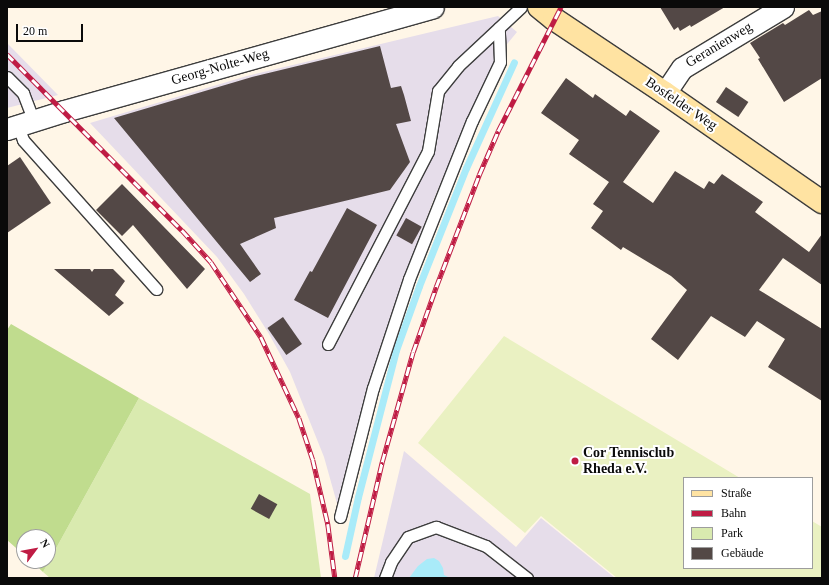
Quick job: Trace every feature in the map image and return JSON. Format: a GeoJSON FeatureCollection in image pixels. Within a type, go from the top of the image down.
{"type":"FeatureCollection","features":[{"type":"Feature","properties":{"kind":"street","name":"Georg-Nolte-Weg"},"geometry":{"type":"LineString","coordinates":[[20,125],[433,7]]}},
{"type":"Feature","properties":{"kind":"street","name":"Bosfelder Weg"},"geometry":{"type":"LineString","coordinates":[[539,7],[554,19],[665,93],[822,202]]}},
{"type":"Feature","properties":{"kind":"street","name":"Geranienweg"},"geometry":{"type":"LineString","coordinates":[[665,93],[682,68],[783,7]]}},
{"type":"Feature","properties":{"kind":"lane"},"geometry":{"type":"LineString","coordinates":[[328,344],[428,151],[438,91],[458,66],[521,7]]}},
{"type":"Feature","properties":{"kind":"lane"},"geometry":{"type":"LineString","coordinates":[[340,516],[373,388],[409,279],[472,121],[500,62],[499,28]]}},
{"type":"Feature","properties":{"kind":"lane"},"geometry":{"type":"LineString","coordinates":[[7,77],[23,93],[20,125],[23,140],[156,289]]}},
{"type":"Feature","properties":{"kind":"lane"},"geometry":{"type":"LineString","coordinates":[[385,578],[391,562],[408,537],[436,527],[486,546],[527,578]]}},
{"type":"Feature","properties":{"kind":"shaded area"},"geometry":{"type":"Polygon","coordinates":[[[498,16],[517,32],[495,59],[433,201],[404,278],[338,507],[324,457],[290,372],[269,334],[244,294],[217,257],[90,123],[247,76],[498,16]]]}},
{"type":"Feature","properties":{"kind":"shaded area"},"geometry":{"type":"Polygon","coordinates":[[[7,43],[58,95],[7,108],[7,43]]]}},
{"type":"Feature","properties":{"kind":"shaded area"},"geometry":{"type":"Polygon","coordinates":[[[404,451],[516,547],[541,518],[615,578],[374,578],[404,451]]]}},
{"type":"Feature","properties":{"kind":"green space"},"geometry":{"type":"Polygon","coordinates":[[[11,324],[139,398],[56,548],[56,529],[16,529],[16,548],[7,540],[7,330],[11,324]]]}},
{"type":"Feature","properties":{"kind":"green space","name":"Cor Tennisclub Rheda e.V."},"geometry":{"type":"Polygon","coordinates":[[[504,336],[738,477],[683,477],[683,569],[813,569],[813,522],[822,527],[822,578],[617,578],[541,516],[525,533],[418,443],[504,336]]]}},
{"type":"Feature","properties":{"kind":"green space"},"geometry":{"type":"Polygon","coordinates":[[[139,398],[310,494],[321,578],[50,578],[43,572],[45,569],[56,569],[56,548],[139,398]]]}},
{"type":"Feature","properties":{"kind":"water"},"geometry":{"type":"Polygon","coordinates":[[[434,558],[439,561],[443,568],[444,575],[450,578],[409,578],[418,566],[427,559],[434,558]]]}},
{"type":"Feature","properties":{"kind":"building"},"geometry":{"type":"Polygon","coordinates":[[[660,7],[725,7],[691,27],[690,25],[680,31],[678,27],[674,30],[660,7]]]}},
{"type":"Feature","properties":{"kind":"building"},"geometry":{"type":"Polygon","coordinates":[[[809,10],[813,15],[822,11],[822,78],[784,102],[750,43],[783,23],[785,25],[809,10]]]}},
{"type":"Feature","properties":{"kind":"building"},"geometry":{"type":"Polygon","coordinates":[[[380,46],[391,88],[401,86],[411,121],[396,124],[410,162],[390,190],[274,218],[276,228],[240,244],[261,274],[250,282],[114,118],[252,77],[380,46]]]}},
{"type":"Feature","properties":{"kind":"building"},"geometry":{"type":"Polygon","coordinates":[[[566,78],[593,98],[595,94],[626,116],[630,110],[660,131],[623,182],[653,203],[675,171],[704,189],[709,181],[714,184],[722,174],[763,202],[755,212],[809,252],[822,234],[822,285],[783,258],[759,290],[822,329],[822,401],[768,367],[785,339],[757,321],[745,337],[711,316],[678,360],[651,339],[687,290],[671,276],[623,247],[621,250],[591,228],[603,211],[593,204],[609,182],[569,154],[579,140],[541,113],[566,78]]]}},
{"type":"Feature","properties":{"kind":"building"},"geometry":{"type":"Polygon","coordinates":[[[726,87],[748,102],[738,117],[716,102],[726,87]]]}},
{"type":"Feature","properties":{"kind":"building"},"geometry":{"type":"Polygon","coordinates":[[[20,157],[51,203],[7,233],[7,166],[20,157]]]}},
{"type":"Feature","properties":{"kind":"building"},"geometry":{"type":"Polygon","coordinates":[[[122,184],[205,269],[187,289],[133,225],[122,236],[96,210],[122,184]]]}},
{"type":"Feature","properties":{"kind":"building"},"geometry":{"type":"Polygon","coordinates":[[[347,208],[377,225],[328,318],[294,300],[310,271],[312,272],[347,208]]]}},
{"type":"Feature","properties":{"kind":"building"},"geometry":{"type":"Polygon","coordinates":[[[406,218],[422,227],[412,244],[396,235],[406,218]]]}},
{"type":"Feature","properties":{"kind":"building"},"geometry":{"type":"Polygon","coordinates":[[[54,269],[90,269],[92,272],[94,269],[113,269],[125,281],[115,295],[124,303],[109,316],[54,269]]]}},
{"type":"Feature","properties":{"kind":"building"},"geometry":{"type":"Polygon","coordinates":[[[283,317],[302,344],[286,355],[267,328],[283,317]]]}},
{"type":"Feature","properties":{"kind":"building"},"geometry":{"type":"Polygon","coordinates":[[[259,494],[277,504],[269,519],[251,509],[259,494]]]}},
{"type":"Feature","properties":{"kind":"waterway"},"geometry":{"type":"LineString","coordinates":[[345,556],[358,497],[396,350],[419,286],[466,168],[514,62]]}},
{"type":"Feature","properties":{"kind":"railway"},"geometry":{"type":"LineString","coordinates":[[355,578],[382,462],[413,352],[436,287],[479,175],[498,131],[561,7]]}},
{"type":"Feature","properties":{"kind":"railway"},"geometry":{"type":"LineString","coordinates":[[7,54],[182,230],[211,262],[261,337],[299,418],[313,460],[328,524],[335,578]]}},
{"type":"Feature","properties":{"kind":"place","name":"Cor Tennisclub Rheda e.V."},"geometry":{"type":"Point","coordinates":[575,461]}}]}
